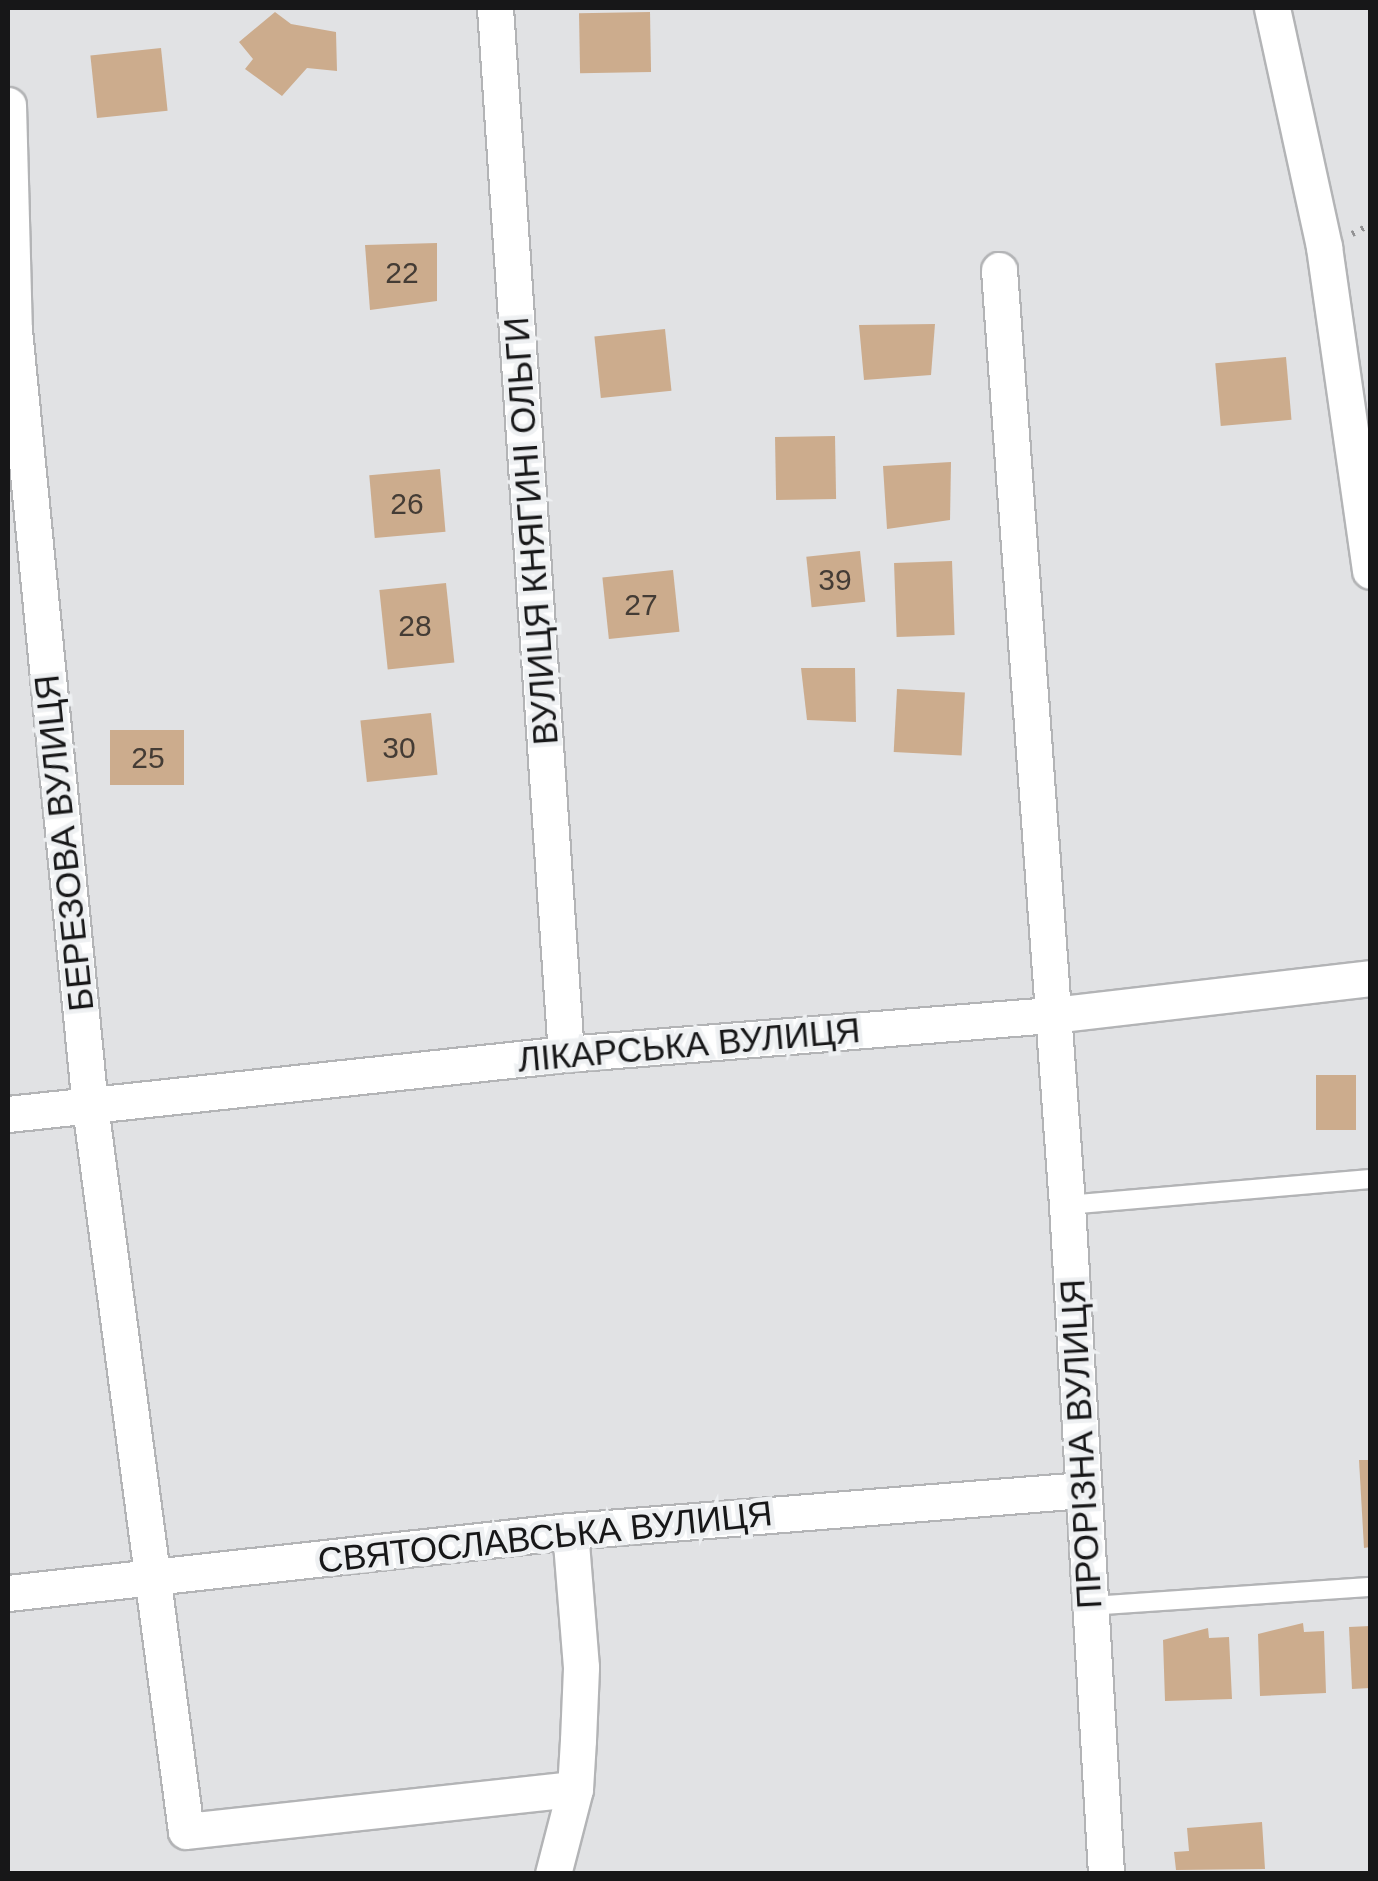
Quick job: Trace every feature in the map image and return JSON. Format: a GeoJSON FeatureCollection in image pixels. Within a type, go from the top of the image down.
{"type":"FeatureCollection","features":[{"type":"Feature","properties":{"kind":"street","name":"ВУЛИЦЯ КНЯГИНІ ОЛЬГИ"},"geometry":{"type":"LineString","coordinates":[[495,8],[566,1054]]}},
{"type":"Feature","properties":{"kind":"street"},"geometry":{"type":"LineString","coordinates":[[1272,8],[1324,247],[1370,571]]}},
{"type":"Feature","properties":{"kind":"street","name":"БЕРЕЗОВА ВУЛИЦЯ"},"geometry":{"type":"LineString","coordinates":[[8,106],[14,330],[90,1106],[156,1577],[186,1831],[575,1789]]}},
{"type":"Feature","properties":{"kind":"street"},"geometry":{"type":"LineString","coordinates":[[999,270],[1052,1015]]}},
{"type":"Feature","properties":{"kind":"street","name":"ЛІКАРСЬКА ВУЛИЦЯ"},"geometry":{"type":"LineString","coordinates":[[8,1114],[566,1054],[1052,1015],[1370,978]]}},
{"type":"Feature","properties":{"kind":"street","name":"ПРОРІЗНА ВУЛИЦЯ"},"geometry":{"type":"LineString","coordinates":[[1052,1015],[1067,1205],[1106,1874]]}},
{"type":"Feature","properties":{"kind":"street","name":"СВЯТОСЛАВСЬКА ВУЛИЦЯ"},"geometry":{"type":"LineString","coordinates":[[8,1593],[570,1530],[1083,1490]]}},
{"type":"Feature","properties":{"kind":"street"},"geometry":{"type":"LineString","coordinates":[[553,1874],[575,1789],[581,1667],[570,1530]]}},
{"type":"Feature","properties":{"kind":"lane"},"geometry":{"type":"LineString","coordinates":[[1067,1205],[1370,1179]]}},
{"type":"Feature","properties":{"kind":"lane"},"geometry":{"type":"LineString","coordinates":[[1090,1606],[1370,1587]]}},
{"type":"Feature","properties":{"kind":"building"},"geometry":{"type":"Polygon","coordinates":[[[275,12],[291,24],[336,32],[337,71],[307,68],[282,96],[245,69],[253,59],[239,42],[275,12]]]}},
{"type":"Feature","properties":{"kind":"building"},"geometry":{"type":"Polygon","coordinates":[[[650,12],[651,72],[580,73],[579,13],[650,12]]]}},
{"type":"Feature","properties":{"kind":"building"},"geometry":{"type":"Polygon","coordinates":[[[161,48],[168,111],[97,118],[90,55],[161,48]]]}},
{"type":"Feature","properties":{"kind":"building"},"geometry":{"type":"Polygon","coordinates":[[[437,243],[437,301],[370,310],[365,245],[437,243]]]}},
{"type":"Feature","properties":{"kind":"building"},"geometry":{"type":"Polygon","coordinates":[[[935,324],[931,375],[864,380],[859,325],[935,324]]]}},
{"type":"Feature","properties":{"kind":"building"},"geometry":{"type":"Polygon","coordinates":[[[665,329],[671,391],[601,398],[594,336],[665,329]]]}},
{"type":"Feature","properties":{"kind":"building"},"geometry":{"type":"Polygon","coordinates":[[[1286,357],[1291,420],[1221,426],[1215,363],[1286,357]]]}},
{"type":"Feature","properties":{"kind":"building"},"geometry":{"type":"Polygon","coordinates":[[[835,436],[836,499],[776,500],[775,437],[835,436]]]}},
{"type":"Feature","properties":{"kind":"building"},"geometry":{"type":"Polygon","coordinates":[[[951,462],[950,520],[887,529],[883,466],[951,462]]]}},
{"type":"Feature","properties":{"kind":"building"},"geometry":{"type":"Polygon","coordinates":[[[440,469],[445,532],[375,538],[369,475],[440,469]]]}},
{"type":"Feature","properties":{"kind":"building"},"geometry":{"type":"Polygon","coordinates":[[[860,551],[865,602],[812,607],[806,557],[860,551]]]}},
{"type":"Feature","properties":{"kind":"building"},"geometry":{"type":"Polygon","coordinates":[[[952,561],[955,635],[897,637],[894,563],[952,561]]]}},
{"type":"Feature","properties":{"kind":"building"},"geometry":{"type":"Polygon","coordinates":[[[673,570],[679,632],[609,639],[602,577],[673,570]]]}},
{"type":"Feature","properties":{"kind":"building"},"geometry":{"type":"Polygon","coordinates":[[[446,583],[454,663],[388,670],[379,590],[446,583]]]}},
{"type":"Feature","properties":{"kind":"building"},"geometry":{"type":"Polygon","coordinates":[[[801,668],[855,668],[856,722],[807,720],[801,668]]]}},
{"type":"Feature","properties":{"kind":"building"},"geometry":{"type":"Polygon","coordinates":[[[897,689],[965,693],[962,755],[894,752],[897,689]]]}},
{"type":"Feature","properties":{"kind":"building"},"geometry":{"type":"Polygon","coordinates":[[[431,713],[437,775],[367,782],[360,720],[431,713]]]}},
{"type":"Feature","properties":{"kind":"building"},"geometry":{"type":"Polygon","coordinates":[[[110,730],[184,730],[184,785],[110,785],[110,730]]]}},
{"type":"Feature","properties":{"kind":"building"},"geometry":{"type":"Polygon","coordinates":[[[1316,1075],[1356,1075],[1356,1130],[1316,1130],[1316,1075]]]}},
{"type":"Feature","properties":{"kind":"building"},"geometry":{"type":"Polygon","coordinates":[[[1359,1460],[1370,1460],[1370,1547],[1364,1548],[1359,1460]]]}},
{"type":"Feature","properties":{"kind":"building"},"geometry":{"type":"Polygon","coordinates":[[[1303,1623],[1304,1632],[1324,1631],[1326,1693],[1260,1696],[1258,1634],[1303,1623]]]}},
{"type":"Feature","properties":{"kind":"building"},"geometry":{"type":"Polygon","coordinates":[[[1370,1626],[1370,1688],[1352,1689],[1349,1627],[1370,1626]]]}},
{"type":"Feature","properties":{"kind":"building"},"geometry":{"type":"Polygon","coordinates":[[[1208,1628],[1209,1638],[1229,1637],[1232,1699],[1165,1701],[1163,1640],[1208,1628]]]}},
{"type":"Feature","properties":{"kind":"building"},"geometry":{"type":"Polygon","coordinates":[[[1262,1822],[1265,1869],[1176,1870],[1174,1852],[1189,1851],[1187,1828],[1262,1822]]]}}]}
